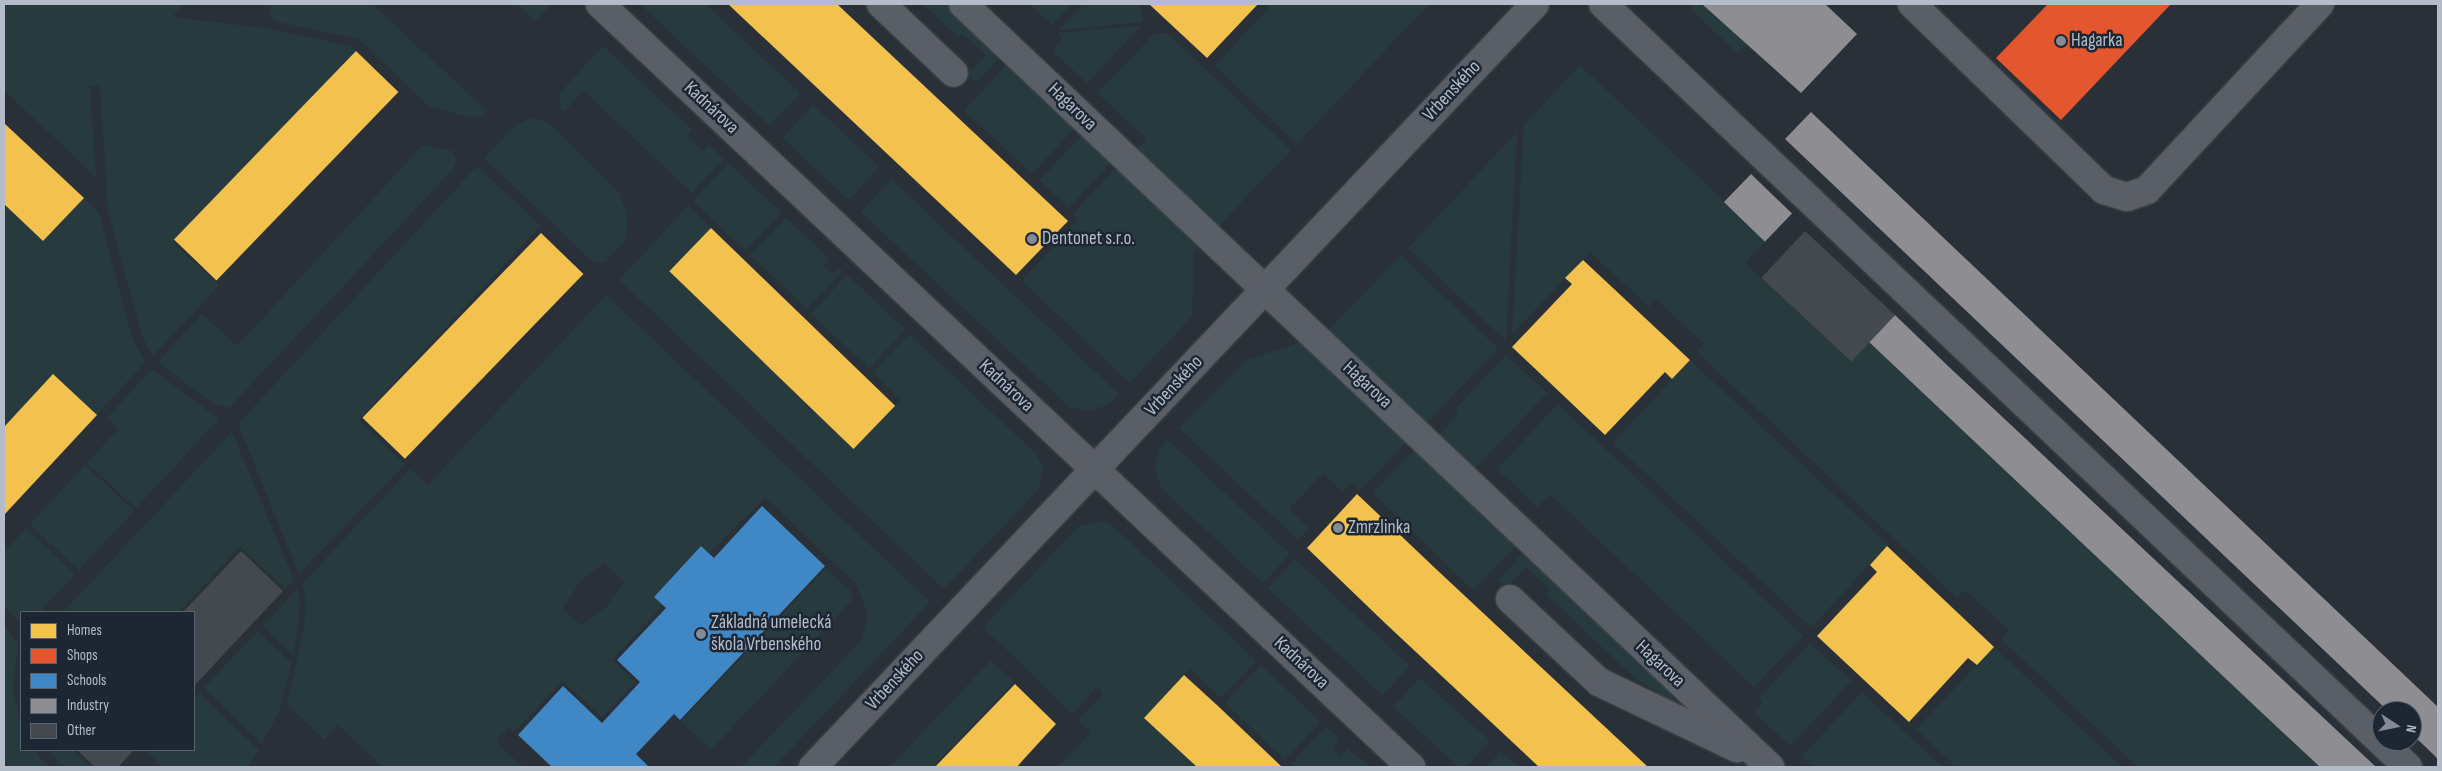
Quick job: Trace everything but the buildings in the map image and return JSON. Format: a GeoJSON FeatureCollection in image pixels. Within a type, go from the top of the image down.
{"type":"FeatureCollection","features":[{"type":"Feature","properties":{"kind":"street","name":"Kadnárova"},"geometry":{"type":"LineString","coordinates":[[600,4],[1411,767]]}},
{"type":"Feature","properties":{"kind":"street"},"geometry":{"type":"LineString","coordinates":[[881,4],[954,73]]}},
{"type":"Feature","properties":{"kind":"street","name":"Hagarova"},"geometry":{"type":"LineString","coordinates":[[963,4],[1766,763]]}},
{"type":"Feature","properties":{"kind":"street","name":"Vrbenského"},"geometry":{"type":"LineString","coordinates":[[813,767],[1535,4]]}},
{"type":"Feature","properties":{"kind":"street"},"geometry":{"type":"LineString","coordinates":[[1602,4],[2408,767]]}},
{"type":"Feature","properties":{"kind":"street"},"geometry":{"type":"LineString","coordinates":[[1912,4],[2104,190],[2127,197],[2147,190],[2320,4]]}},
{"type":"Feature","properties":{"kind":"street"},"geometry":{"type":"LineString","coordinates":[[1510,599],[1599,682],[1766,763]]}},
{"type":"Feature","properties":{"kind":"green space"},"geometry":{"type":"Polygon","coordinates":[[[4,4],[184,4],[172,17],[265,28],[350,46],[356,51],[175,244],[219,285],[153,356],[142,336],[108,211],[100,86],[90,86],[96,177],[4,90],[4,4]]]}},
{"type":"Feature","properties":{"kind":"green space"},"geometry":{"type":"Polygon","coordinates":[[[272,4],[372,4],[487,111],[483,116],[468,117],[429,106],[359,39],[274,21],[269,12],[272,4]]]}},
{"type":"Feature","properties":{"kind":"green space"},"geometry":{"type":"Polygon","coordinates":[[[517,4],[550,4],[551,5],[535,21],[517,4]]]}},
{"type":"Feature","properties":{"kind":"green space"},"geometry":{"type":"Polygon","coordinates":[[[645,4],[705,4],[800,93],[770,126],[646,10],[645,4]]]}},
{"type":"Feature","properties":{"kind":"green space"},"geometry":{"type":"Polygon","coordinates":[[[923,4],[947,4],[1002,55],[976,83],[968,74],[986,55],[962,33],[958,37],[923,4]]]}},
{"type":"Feature","properties":{"kind":"green space"},"geometry":{"type":"Polygon","coordinates":[[[1030,4],[1072,4],[1052,25],[1030,4]]]}},
{"type":"Feature","properties":{"kind":"green space"},"geometry":{"type":"Polygon","coordinates":[[[1084,4],[1136,4],[1142,10],[1143,22],[1059,30],[1084,4]]]}},
{"type":"Feature","properties":{"kind":"green space"},"geometry":{"type":"Polygon","coordinates":[[[1272,4],[1429,4],[1297,144],[1215,66],[1272,4]]]}},
{"type":"Feature","properties":{"kind":"green space"},"geometry":{"type":"Polygon","coordinates":[[[1696,4],[1702,4],[1748,43],[1738,54],[1691,9],[1696,4]]]}},
{"type":"Feature","properties":{"kind":"green space"},"geometry":{"type":"Polygon","coordinates":[[[1141,26],[1087,83],[1053,51],[1062,39],[1057,33],[1141,26]]]}},
{"type":"Feature","properties":{"kind":"green space"},"geometry":{"type":"Polygon","coordinates":[[[1155,33],[1167,33],[1291,150],[1216,229],[1135,152],[1147,139],[1097,93],[1155,33]]]}},
{"type":"Feature","properties":{"kind":"green space"},"geometry":{"type":"Polygon","coordinates":[[[603,46],[692,130],[687,136],[703,151],[709,145],[724,159],[692,193],[584,91],[564,112],[560,108],[560,93],[603,46]]]}},
{"type":"Feature","properties":{"kind":"green space"},"geometry":{"type":"Polygon","coordinates":[[[1009,62],[1077,125],[1032,174],[964,110],[1009,62]]]}},
{"type":"Feature","properties":{"kind":"green space"},"geometry":{"type":"Polygon","coordinates":[[[1580,65],[1766,241],[1745,263],[1851,362],[1869,342],[2320,767],[2138,767],[2001,639],[2009,630],[1965,590],[1957,598],[1697,352],[1704,344],[1656,299],[1649,307],[1590,252],[1512,334],[1524,125],[1580,65]]]}},
{"type":"Feature","properties":{"kind":"green space"},"geometry":{"type":"Polygon","coordinates":[[[813,105],[880,167],[849,200],[782,138],[813,105]]]}},
{"type":"Feature","properties":{"kind":"green space"},"geometry":{"type":"Polygon","coordinates":[[[532,118],[549,123],[619,192],[627,214],[627,233],[624,243],[604,263],[593,262],[484,158],[515,125],[532,118]]]}},
{"type":"Feature","properties":{"kind":"green space"},"geometry":{"type":"Polygon","coordinates":[[[1517,132],[1506,341],[1408,248],[1517,132]]]}},
{"type":"Feature","properties":{"kind":"green space"},"geometry":{"type":"Polygon","coordinates":[[[1084,133],[1113,160],[1069,208],[1040,181],[1084,133]]]}},
{"type":"Feature","properties":{"kind":"green space"},"geometry":{"type":"Polygon","coordinates":[[[423,145],[452,151],[457,160],[454,168],[229,408],[212,403],[158,362],[202,314],[237,346],[423,145]]]}},
{"type":"Feature","properties":{"kind":"green space"},"geometry":{"type":"Polygon","coordinates":[[[728,163],[781,213],[746,251],[693,201],[728,163]]]}},
{"type":"Feature","properties":{"kind":"green space"},"geometry":{"type":"Polygon","coordinates":[[[1118,165],[1202,244],[1194,253],[1192,316],[1130,383],[1022,281],[1078,219],[1073,214],[1118,165]]]}},
{"type":"Feature","properties":{"kind":"green space"},"geometry":{"type":"Polygon","coordinates":[[[477,166],[541,226],[359,420],[405,464],[299,574],[238,424],[477,166]]]}},
{"type":"Feature","properties":{"kind":"green space"},"geometry":{"type":"Polygon","coordinates":[[[891,179],[1119,394],[1108,405],[1089,411],[1069,407],[861,212],[891,179]]]}},
{"type":"Feature","properties":{"kind":"green space"},"geometry":{"type":"Polygon","coordinates":[[[84,198],[99,213],[132,338],[145,362],[97,415],[53,375],[4,427],[4,204],[43,241],[84,198]]]}},
{"type":"Feature","properties":{"kind":"green space"},"geometry":{"type":"Polygon","coordinates":[[[688,206],[711,228],[670,272],[855,448],[901,400],[873,373],[909,334],[1036,454],[1043,467],[1039,489],[944,589],[619,280],[688,206]]]}},
{"type":"Feature","properties":{"kind":"green space"},"geometry":{"type":"Polygon","coordinates":[[[786,218],[830,259],[824,266],[833,274],[839,268],[843,271],[807,309],[750,255],[786,218]]]}},
{"type":"Feature","properties":{"kind":"green space"},"geometry":{"type":"Polygon","coordinates":[[[1401,255],[1498,349],[1423,426],[1326,333],[1401,255]]]}},
{"type":"Feature","properties":{"kind":"green space"},"geometry":{"type":"Polygon","coordinates":[[[847,275],[906,330],[869,368],[811,314],[847,275]]]}},
{"type":"Feature","properties":{"kind":"green space"},"geometry":{"type":"Polygon","coordinates":[[[606,295],[930,602],[774,767],[741,767],[862,640],[868,615],[856,584],[765,497],[709,554],[701,546],[654,596],[663,605],[612,660],[635,682],[602,717],[563,681],[514,732],[509,727],[496,741],[523,767],[383,767],[338,725],[324,740],[287,704],[304,626],[306,602],[302,584],[410,469],[428,485],[606,295]],[[604,563],[580,582],[563,608],[581,626],[606,607],[624,582],[604,563]]]}},
{"type":"Feature","properties":{"kind":"green space"},"geometry":{"type":"Polygon","coordinates":[[[1304,341],[1409,439],[1360,491],[1351,483],[1343,492],[1323,473],[1289,509],[1309,528],[1298,540],[1179,428],[1247,360],[1304,341]]]}},
{"type":"Feature","properties":{"kind":"green space"},"geometry":{"type":"Polygon","coordinates":[[[1506,355],[1547,393],[1473,471],[1437,437],[1458,414],[1455,409],[1506,355]]]}},
{"type":"Feature","properties":{"kind":"green space"},"geometry":{"type":"Polygon","coordinates":[[[1690,360],[1888,545],[1811,627],[1613,443],[1690,360]]]}},
{"type":"Feature","properties":{"kind":"green space"},"geometry":{"type":"Polygon","coordinates":[[[152,369],[219,419],[136,508],[87,463],[118,429],[107,418],[152,369]]]}},
{"type":"Feature","properties":{"kind":"green space"},"geometry":{"type":"Polygon","coordinates":[[[1558,404],[1803,636],[1754,687],[1550,494],[1537,507],[1497,469],[1558,404]]]}},
{"type":"Feature","properties":{"kind":"green space"},"geometry":{"type":"Polygon","coordinates":[[[232,432],[294,580],[285,589],[240,547],[180,611],[64,611],[232,432]]]}},
{"type":"Feature","properties":{"kind":"green space"},"geometry":{"type":"Polygon","coordinates":[[[1168,440],[1290,554],[1263,583],[1164,491],[1157,479],[1155,464],[1160,450],[1168,440]]]}},
{"type":"Feature","properties":{"kind":"green space"},"geometry":{"type":"Polygon","coordinates":[[[1417,447],[1518,544],[1473,590],[1373,493],[1417,447]]]}},
{"type":"Feature","properties":{"kind":"green space"},"geometry":{"type":"Polygon","coordinates":[[[85,465],[134,511],[79,570],[30,524],[85,465]]]}},
{"type":"Feature","properties":{"kind":"green space"},"geometry":{"type":"Polygon","coordinates":[[[1103,521],[1111,524],[1256,661],[1221,698],[1190,669],[1145,717],[1197,767],[1058,767],[1091,733],[1079,720],[1103,694],[1097,687],[1072,714],[983,627],[1079,526],[1103,521]]]}},
{"type":"Feature","properties":{"kind":"green space"},"geometry":{"type":"Polygon","coordinates":[[[26,528],[75,574],[41,611],[20,611],[20,621],[4,606],[4,553],[26,528]]]}},
{"type":"Feature","properties":{"kind":"green space"},"geometry":{"type":"Polygon","coordinates":[[[1525,550],[1666,685],[1676,704],[1635,678],[1546,594],[1550,589],[1526,567],[1508,585],[1497,582],[1525,550]]]}},
{"type":"Feature","properties":{"kind":"green space"},"geometry":{"type":"Polygon","coordinates":[[[1295,559],[1410,666],[1383,695],[1268,588],[1295,559]]]}},
{"type":"Feature","properties":{"kind":"green space"},"geometry":{"type":"Polygon","coordinates":[[[826,568],[850,590],[853,599],[711,750],[681,721],[826,568]]]}},
{"type":"Feature","properties":{"kind":"green space"},"geometry":{"type":"Polygon","coordinates":[[[297,589],[300,604],[294,656],[263,626],[297,589]]]}},
{"type":"Feature","properties":{"kind":"green space"},"geometry":{"type":"Polygon","coordinates":[[[4,626],[18,643],[13,690],[20,721],[20,751],[36,751],[47,767],[11,767],[4,761],[4,626]]]}},
{"type":"Feature","properties":{"kind":"green space"},"geometry":{"type":"Polygon","coordinates":[[[258,631],[292,663],[279,712],[262,744],[204,688],[258,631]]]}},
{"type":"Feature","properties":{"kind":"green space"},"geometry":{"type":"Polygon","coordinates":[[[1810,643],[1851,681],[1790,746],[1754,712],[1763,702],[1759,698],[1810,643]]]}},
{"type":"Feature","properties":{"kind":"green space"},"geometry":{"type":"Polygon","coordinates":[[[1994,647],[2122,767],[1956,767],[1916,729],[1994,647]]]}},
{"type":"Feature","properties":{"kind":"green space"},"geometry":{"type":"Polygon","coordinates":[[[991,660],[1014,682],[933,767],[890,767],[991,660]]]}},
{"type":"Feature","properties":{"kind":"green space"},"geometry":{"type":"Polygon","coordinates":[[[1261,665],[1321,723],[1285,760],[1225,702],[1261,665]]]}},
{"type":"Feature","properties":{"kind":"green space"},"geometry":{"type":"Polygon","coordinates":[[[1420,678],[1490,741],[1466,767],[1459,767],[1393,707],[1420,678]]]}},
{"type":"Feature","properties":{"kind":"green space"},"geometry":{"type":"Polygon","coordinates":[[[1862,692],[1942,767],[1813,767],[1801,757],[1862,692]]]}},
{"type":"Feature","properties":{"kind":"green space"},"geometry":{"type":"Polygon","coordinates":[[[199,693],[259,750],[247,767],[163,767],[146,751],[195,751],[195,698],[199,693]]]}},
{"type":"Feature","properties":{"kind":"green space"},"geometry":{"type":"Polygon","coordinates":[[[1326,727],[1339,739],[1333,747],[1341,756],[1348,748],[1369,767],[1294,767],[1291,764],[1326,727]]]}},
{"type":"Feature","properties":{"kind":"green space"},"geometry":{"type":"Polygon","coordinates":[[[50,751],[74,751],[91,767],[63,767],[50,751]]]}},
{"type":"Feature","properties":{"kind":"green space"},"geometry":{"type":"Polygon","coordinates":[[[1501,752],[1518,767],[1486,767],[1501,752]]]}},
{"type":"Feature","properties":{"kind":"place","name":"Hagarka"},"geometry":{"type":"Point","coordinates":[2061,41]}},
{"type":"Feature","properties":{"kind":"place","name":"Dentonet s.r.o."},"geometry":{"type":"Point","coordinates":[1032,239]}},
{"type":"Feature","properties":{"kind":"place","name":"Zmrzlinka"},"geometry":{"type":"Point","coordinates":[1338,528]}},
{"type":"Feature","properties":{"kind":"place","name":"Základná umelecká škola Vrbenského"},"geometry":{"type":"Point","coordinates":[701,634]}}]}
